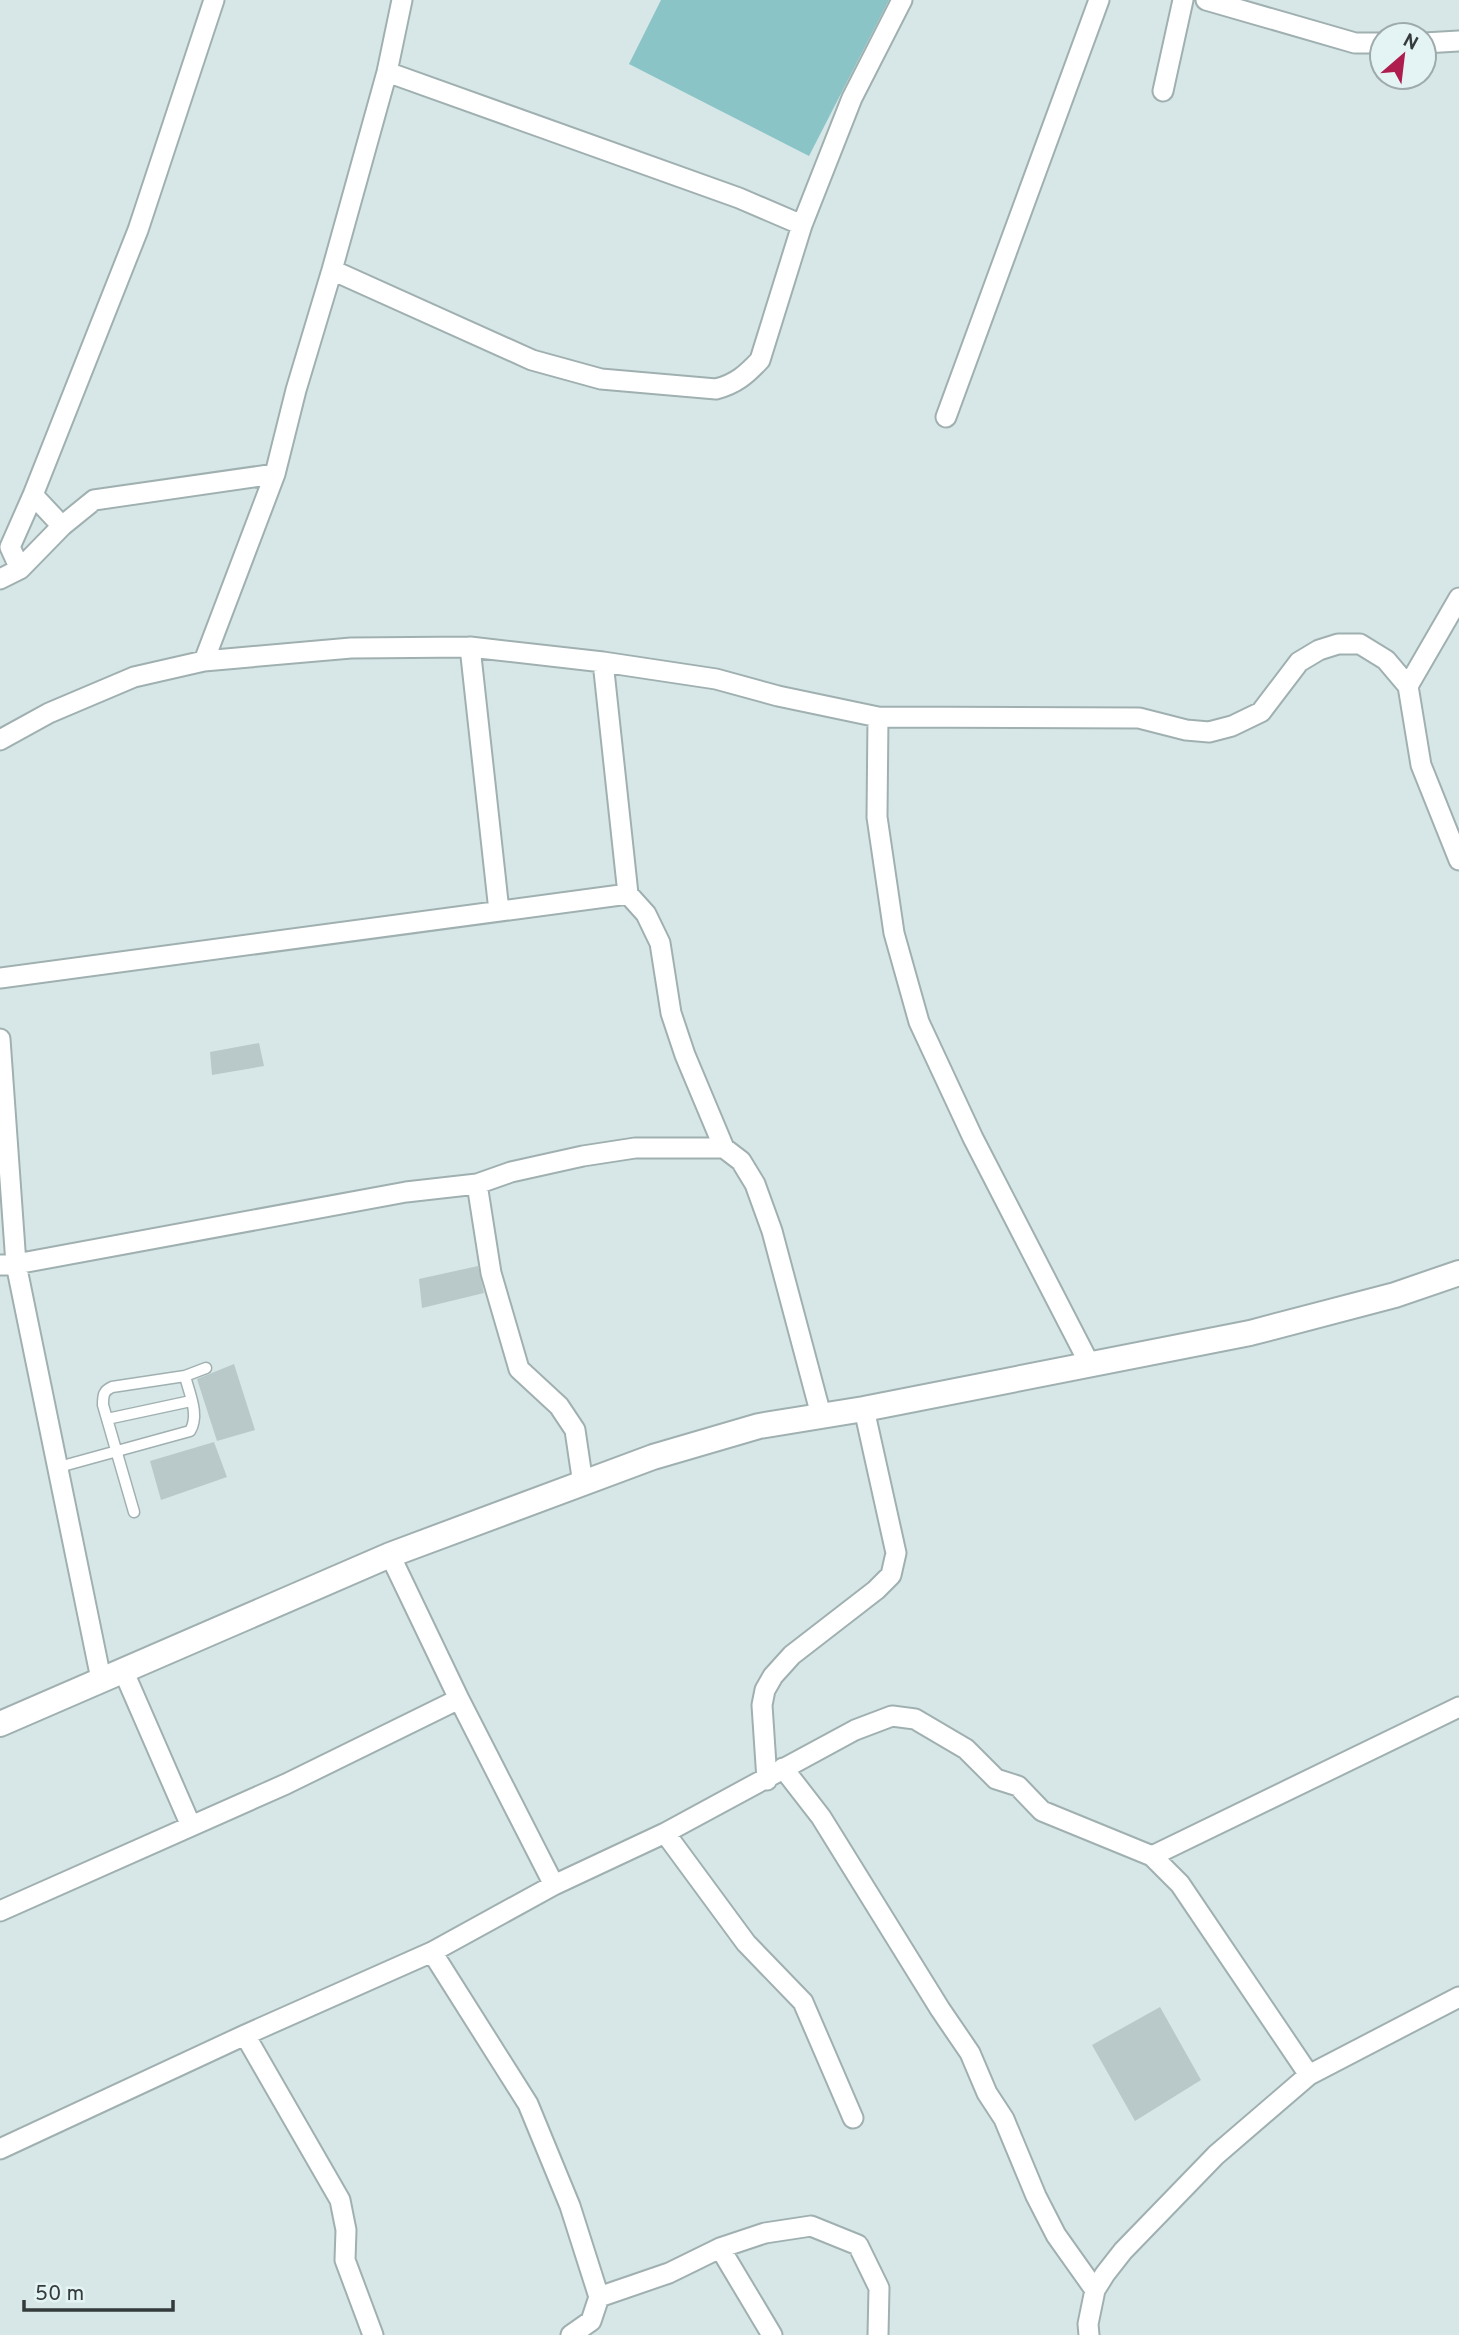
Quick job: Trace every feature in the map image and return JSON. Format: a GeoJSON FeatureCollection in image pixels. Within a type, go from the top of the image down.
{"type":"FeatureCollection","features":[{"type":"Feature","properties":{"kind":"street"},"geometry":{"type":"LineString","coordinates":[[20,569],[9,547],[33,495],[138,230],[214,0]]}},
{"type":"Feature","properties":{"kind":"street"},"geometry":{"type":"LineString","coordinates":[[204,661],[275,474],[296,390],[387,72],[402,0]]}},
{"type":"Feature","properties":{"kind":"street"},"geometry":{"type":"LineString","coordinates":[[332,270],[532,360],[601,379],[716,388],[732,385],[760,360],[802,225],[852,98],[902,0]]}},
{"type":"Feature","properties":{"kind":"street"},"geometry":{"type":"LineString","coordinates":[[946,417],[1099,0]]}},
{"type":"Feature","properties":{"kind":"street"},"geometry":{"type":"LineString","coordinates":[[1163,91],[1183,0]]}},
{"type":"Feature","properties":{"kind":"street"},"geometry":{"type":"LineString","coordinates":[[1206,0],[1230,4],[1355,43],[1368,43]]}},
{"type":"Feature","properties":{"kind":"street"},"geometry":{"type":"LineString","coordinates":[[1438,42],[1459,41]]}},
{"type":"Feature","properties":{"kind":"street"},"geometry":{"type":"LineString","coordinates":[[387,72],[739,198],[802,225]]}},
{"type":"Feature","properties":{"kind":"street"},"geometry":{"type":"LineString","coordinates":[[0,579],[20,569],[62,526],[94,500],[275,474]]}},
{"type":"Feature","properties":{"kind":"street"},"geometry":{"type":"LineString","coordinates":[[33,495],[62,526]]}},
{"type":"Feature","properties":{"kind":"street"},"geometry":{"type":"LineString","coordinates":[[1408,686],[1459,598]]}},
{"type":"Feature","properties":{"kind":"street"},"geometry":{"type":"LineString","coordinates":[[0,740],[49,713],[134,677],[204,661],[351,648],[470,647],[603,662],[716,679],[778,696],[878,716],[1139,718],[1186,730],[1209,732],[1232,726],[1261,712],[1299,662],[1319,650],[1338,644],[1360,644],[1386,660],[1408,686],[1420,765],[1459,860]]}},
{"type":"Feature","properties":{"kind":"street"},"geometry":{"type":"LineString","coordinates":[[470,647],[499,911]]}},
{"type":"Feature","properties":{"kind":"street"},"geometry":{"type":"LineString","coordinates":[[603,662],[628,894],[646,914],[660,943],[671,1013],[685,1055],[724,1148],[741,1161],[755,1184],[772,1230],[821,1415]]}},
{"type":"Feature","properties":{"kind":"street"},"geometry":{"type":"LineString","coordinates":[[878,716],[877,817],[894,933],[919,1022],[973,1138],[1090,1363]]}},
{"type":"Feature","properties":{"kind":"street"},"geometry":{"type":"LineString","coordinates":[[0,978],[628,894]]}},
{"type":"Feature","properties":{"kind":"street"},"geometry":{"type":"LineString","coordinates":[[0,1039],[8,1264],[59,1467],[100,1679]]}},
{"type":"Feature","properties":{"kind":"street"},"geometry":{"type":"LineString","coordinates":[[8,1264],[406,1192],[477,1184],[543,1164],[635,1148],[724,1148]]}},
{"type":"Feature","properties":{"kind":"street"},"geometry":{"type":"LineString","coordinates":[[477,1184],[491,1273],[519,1369],[559,1406],[575,1430],[583,1484]]}},
{"type":"Feature","properties":{"kind":"street"},"geometry":{"type":"LineString","coordinates":[[0,1724],[390,1555],[653,1457],[746,1430],[1250,1332],[1395,1295],[1459,1273]]}},
{"type":"Feature","properties":{"kind":"street"},"geometry":{"type":"LineString","coordinates":[[767,1780],[762,1705],[765,1690],[773,1676],[792,1655],[876,1590],[891,1574],[896,1553],[864,1409]]}},
{"type":"Feature","properties":{"kind":"street"},"geometry":{"type":"LineString","coordinates":[[390,1555],[459,1699],[554,1885]]}},
{"type":"Feature","properties":{"kind":"street"},"geometry":{"type":"LineString","coordinates":[[124,1670],[191,1826]]}},
{"type":"Feature","properties":{"kind":"street"},"geometry":{"type":"LineString","coordinates":[[0,1911],[286,1784],[459,1699]]}},
{"type":"Feature","properties":{"kind":"street"},"geometry":{"type":"LineString","coordinates":[[1152,1856],[1459,1707]]}},
{"type":"Feature","properties":{"kind":"street"},"geometry":{"type":"LineString","coordinates":[[0,2149],[432,1952],[554,1885],[665,1833],[767,1780],[783,1768],[855,1730],[892,1716],[915,1719],[966,1749],[996,1779],[1018,1786],[1042,1811],[1152,1856],[1180,1884],[1309,2075]]}},
{"type":"Feature","properties":{"kind":"street"},"geometry":{"type":"LineString","coordinates":[[783,1768],[821,1818],[970,2053],[987,2093],[1004,2119],[1036,2196],[1056,2235],[1095,2290]]}},
{"type":"Feature","properties":{"kind":"street"},"geometry":{"type":"LineString","coordinates":[[665,1833],[746,1943],[803,2002],[853,2118]]}},
{"type":"Feature","properties":{"kind":"street"},"geometry":{"type":"LineString","coordinates":[[432,1952],[528,2104],[570,2206],[600,2297],[591,2321],[571,2335]]}},
{"type":"Feature","properties":{"kind":"street"},"geometry":{"type":"LineString","coordinates":[[1088,2335],[1095,2290],[1123,2251],[1216,2155],[1309,2075],[1459,1997]]}},
{"type":"Feature","properties":{"kind":"street"},"geometry":{"type":"LineString","coordinates":[[245,2035],[340,2200],[346,2230],[345,2260],[373,2335]]}},
{"type":"Feature","properties":{"kind":"street"},"geometry":{"type":"LineString","coordinates":[[600,2297],[670,2273],[720,2248],[765,2233],[811,2226],[859,2245],[879,2288],[878,2335]]}},
{"type":"Feature","properties":{"kind":"street"},"geometry":{"type":"LineString","coordinates":[[720,2248],[772,2335]]}},
{"type":"Feature","properties":{"kind":"lane"},"geometry":{"type":"LineString","coordinates":[[134,1512],[107,1419],[103,1395],[107,1389],[185,1376],[206,1368]]}},
{"type":"Feature","properties":{"kind":"lane"},"geometry":{"type":"LineString","coordinates":[[59,1467],[190,1431],[195,1420],[185,1376]]}},
{"type":"Feature","properties":{"kind":"lane"},"geometry":{"type":"LineString","coordinates":[[107,1419],[191,1401]]}},
{"type":"Feature","properties":{"kind":"shaded area"},"geometry":{"type":"Polygon","coordinates":[[[661,0],[889,0],[809,156],[629,64],[661,0]]]}},
{"type":"Feature","properties":{"kind":"building"},"geometry":{"type":"Polygon","coordinates":[[[259,1043],[264,1066],[212,1075],[210,1052],[259,1043]]]}},
{"type":"Feature","properties":{"kind":"building"},"geometry":{"type":"Polygon","coordinates":[[[478,1266],[484,1293],[422,1308],[419,1279],[478,1266]]]}},
{"type":"Feature","properties":{"kind":"building"},"geometry":{"type":"Polygon","coordinates":[[[234,1364],[255,1430],[217,1441],[197,1379],[234,1364]]]}},
{"type":"Feature","properties":{"kind":"building"},"geometry":{"type":"Polygon","coordinates":[[[214,1442],[227,1477],[161,1500],[150,1461],[214,1442]]]}},
{"type":"Feature","properties":{"kind":"building"},"geometry":{"type":"Polygon","coordinates":[[[1160,2007],[1201,2080],[1135,2121],[1092,2045],[1160,2007]]]}}]}
